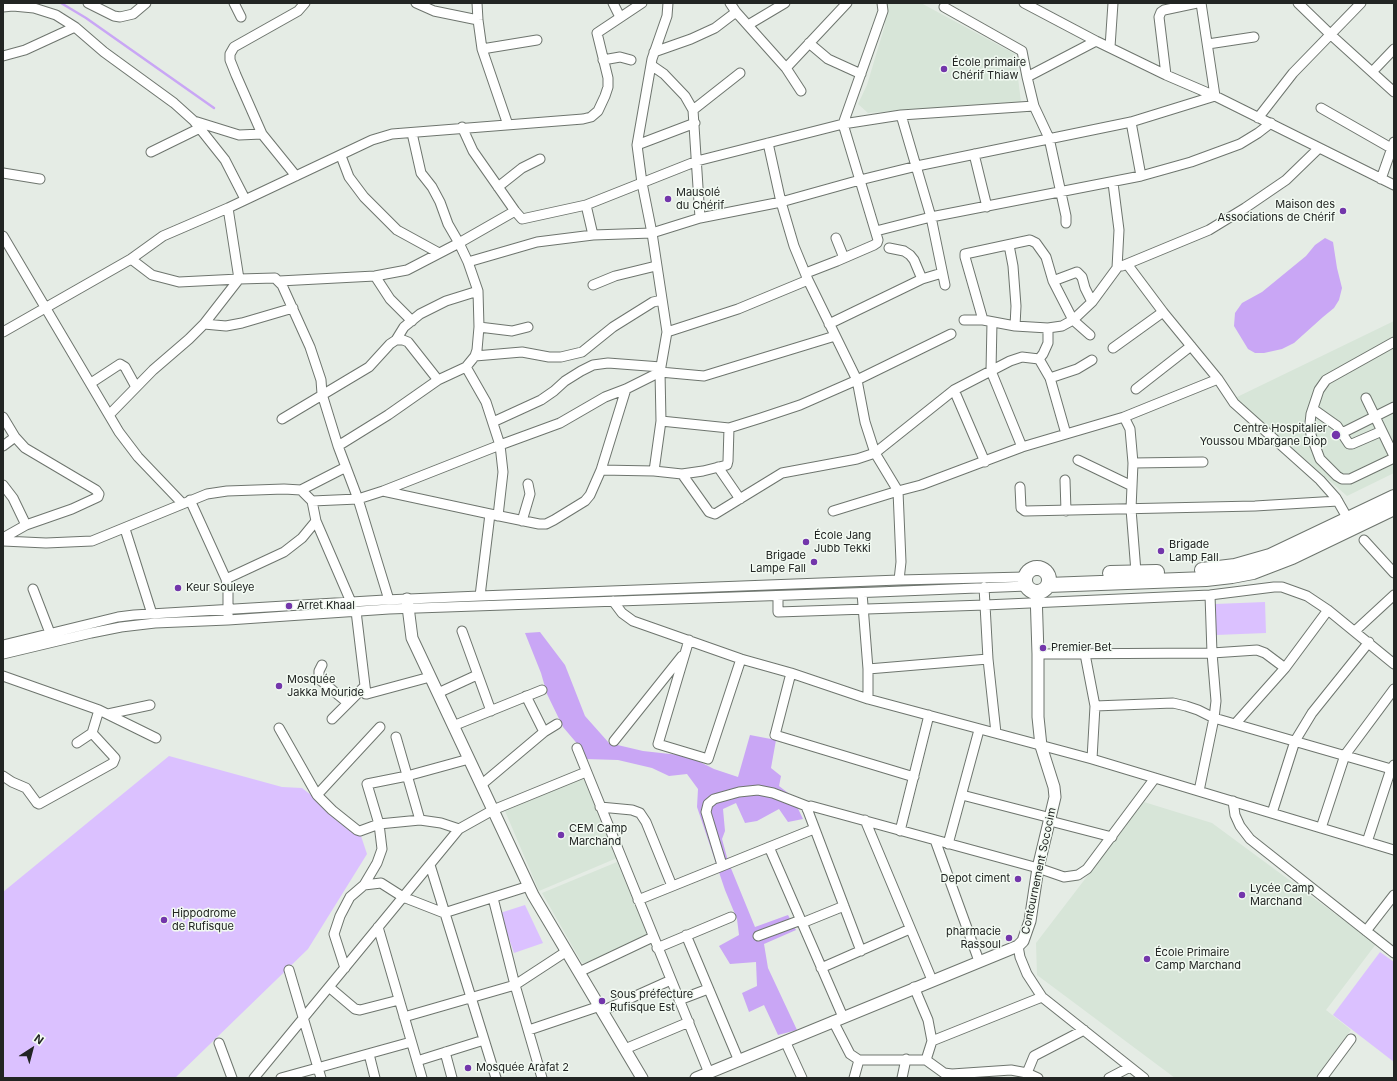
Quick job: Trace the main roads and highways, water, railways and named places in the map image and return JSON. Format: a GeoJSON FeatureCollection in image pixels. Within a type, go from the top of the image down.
{"type":"FeatureCollection","features":[{"type":"Feature","properties":{"kind":"main road"},"geometry":{"type":"LineString","coordinates":[[1394,497],[1292,546],[1254,561],[1209,570],[1136,572],[1037,587],[1206,579],[1253,572],[1292,557],[1394,508]]}},
{"type":"Feature","properties":{"kind":"waterway"},"geometry":{"type":"LineString","coordinates":[[61,3],[86,18],[214,108]]}},
{"type":"Feature","properties":{"kind":"place","name":"École primaire Chérif Thiaw"},"geometry":{"type":"Point","coordinates":[944,69]}},
{"type":"Feature","properties":{"kind":"place","name":"Mausolé du Chérif"},"geometry":{"type":"Point","coordinates":[668,199]}},
{"type":"Feature","properties":{"kind":"place","name":"Maison des Associations de Chérif"},"geometry":{"type":"Point","coordinates":[1343,211]}},
{"type":"Feature","properties":{"kind":"place","name":"Centre Hospitalier Youssou Mbargane Diop"},"geometry":{"type":"Point","coordinates":[1336,435]}},
{"type":"Feature","properties":{"kind":"place","name":"École Jang Jubb Tekki"},"geometry":{"type":"Point","coordinates":[806,542]}},
{"type":"Feature","properties":{"kind":"place","name":"Brigade Lamp Fall"},"geometry":{"type":"Point","coordinates":[1161,551]}},
{"type":"Feature","properties":{"kind":"place","name":"Brigade Lampe Fall"},"geometry":{"type":"Point","coordinates":[814,562]}},
{"type":"Feature","properties":{"kind":"place","name":"Keur Souleye"},"geometry":{"type":"Point","coordinates":[178,588]}},
{"type":"Feature","properties":{"kind":"place","name":"Arret Khaal"},"geometry":{"type":"Point","coordinates":[289,606]}},
{"type":"Feature","properties":{"kind":"place","name":"Premier Bet"},"geometry":{"type":"Point","coordinates":[1043,648]}},
{"type":"Feature","properties":{"kind":"place","name":"Mosquée Jakka Mouride"},"geometry":{"type":"Point","coordinates":[279,686]}},
{"type":"Feature","properties":{"kind":"place","name":"CEM Camp Marchand"},"geometry":{"type":"Point","coordinates":[561,835]}},
{"type":"Feature","properties":{"kind":"place","name":"Depot ciment"},"geometry":{"type":"Point","coordinates":[1018,879]}},
{"type":"Feature","properties":{"kind":"place","name":"Lycée Camp Marchand"},"geometry":{"type":"Point","coordinates":[1242,895]}},
{"type":"Feature","properties":{"kind":"place","name":"Hippodrome de Rufisque"},"geometry":{"type":"Point","coordinates":[164,920]}},
{"type":"Feature","properties":{"kind":"place","name":"pharmacie Rassoul"},"geometry":{"type":"Point","coordinates":[1009,938]}},
{"type":"Feature","properties":{"kind":"place","name":"École Primaire Camp Marchand"},"geometry":{"type":"Point","coordinates":[1147,959]}},
{"type":"Feature","properties":{"kind":"place","name":"Sous préfecture Rufisque Est"},"geometry":{"type":"Point","coordinates":[602,1001]}},
{"type":"Feature","properties":{"kind":"place","name":"Mosquée Arafat 2"},"geometry":{"type":"Point","coordinates":[468,1068]}}]}
